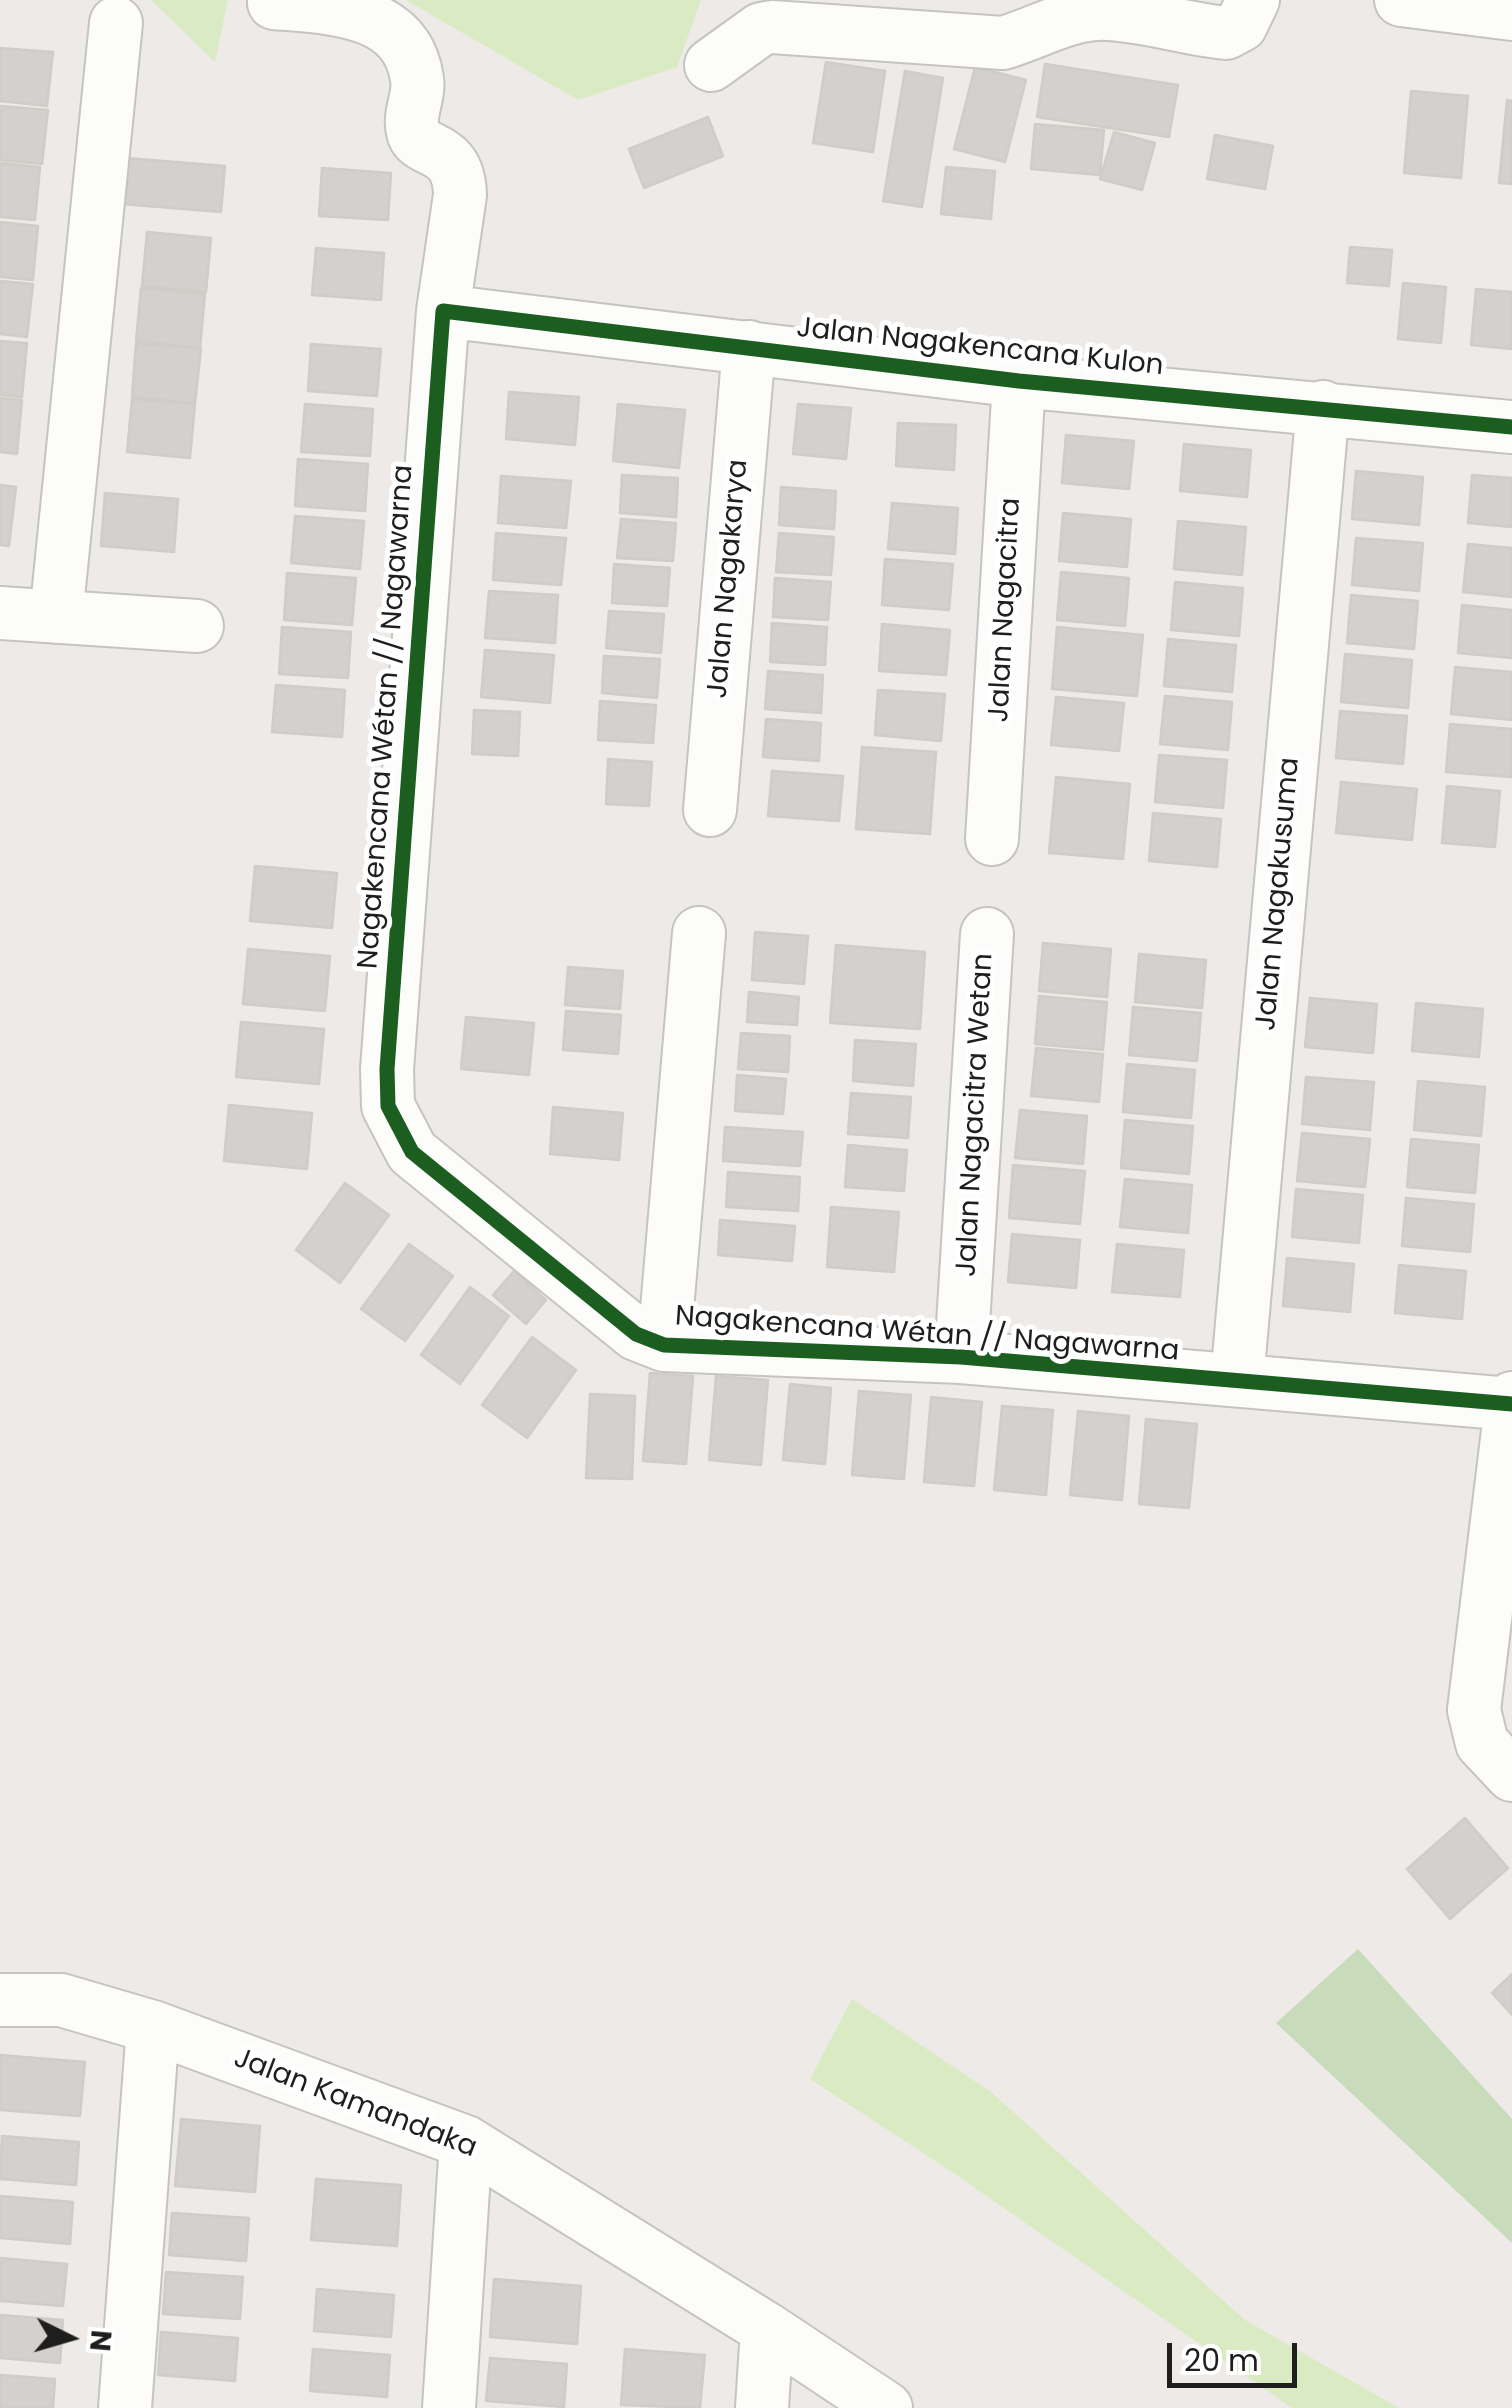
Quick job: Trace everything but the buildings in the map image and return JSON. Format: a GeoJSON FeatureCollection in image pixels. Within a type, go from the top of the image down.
{"type":"FeatureCollection","features":[{"type":"Feature","properties":{"kind":"street"},"geometry":{"type":"LineString","coordinates":[[711,65],[772,27],[1003,43],[1024,38],[1051,22],[1106,14],[1226,32],[1240,25],[1253,0]]}},
{"type":"Feature","properties":{"kind":"street"},"geometry":{"type":"LineString","coordinates":[[1401,0],[1512,14]]}},
{"type":"Feature","properties":{"kind":"street","name":"Nagakencana Wétan // Nagawarna"},"geometry":{"type":"LineString","coordinates":[[274,2],[318,6],[388,26],[407,48],[418,82],[413,133],[417,140],[452,161],[460,175],[442,311],[387,1069],[388,1106],[412,1152],[636,1334],[664,1344],[961,1357],[1512,1402]]}},
{"type":"Feature","properties":{"kind":"street"},"geometry":{"type":"LineString","coordinates":[[56,617],[116,23]]}},
{"type":"Feature","properties":{"kind":"street","name":"Jalan Nagakencana Kulon"},"geometry":{"type":"LineString","coordinates":[[442,311],[1019,381],[1512,427]]}},
{"type":"Feature","properties":{"kind":"street","name":"Jalan Nagakarya"},"geometry":{"type":"LineString","coordinates":[[710,810],[749,347]]}},
{"type":"Feature","properties":{"kind":"street","name":"Jalan Nagacitra"},"geometry":{"type":"LineString","coordinates":[[992,839],[1019,381]]}},
{"type":"Feature","properties":{"kind":"street","name":"Jalan Nagakusuma"},"geometry":{"type":"LineString","coordinates":[[1237,1380],[1322,407]]}},
{"type":"Feature","properties":{"kind":"street"},"geometry":{"type":"LineString","coordinates":[[0,614],[197,626]]}},
{"type":"Feature","properties":{"kind":"street"},"geometry":{"type":"LineString","coordinates":[[664,1344],[699,933]]}},
{"type":"Feature","properties":{"kind":"street","name":"Jalan Nagacitra Wetan"},"geometry":{"type":"LineString","coordinates":[[961,1357],[986,934]]}},
{"type":"Feature","properties":{"kind":"street"},"geometry":{"type":"LineString","coordinates":[[1512,1402],[1474,1710],[1482,1743],[1512,1774]]}},
{"type":"Feature","properties":{"kind":"street","name":"Jalan Kamandaka"},"geometry":{"type":"LineString","coordinates":[[0,2000],[61,2000],[153,2027],[466,2142],[766,2328],[886,2408]]}},
{"type":"Feature","properties":{"kind":"street"},"geometry":{"type":"LineString","coordinates":[[125,2408],[153,2027]]}},
{"type":"Feature","properties":{"kind":"street"},"geometry":{"type":"LineString","coordinates":[[449,2408],[466,2142]]}},
{"type":"Feature","properties":{"kind":"street"},"geometry":{"type":"LineString","coordinates":[[762,2408],[766,2328]]}},
{"type":"Feature","properties":{"kind":"green space"},"geometry":{"type":"Polygon","coordinates":[[[151,0],[228,0],[215,62],[151,0]]]}},
{"type":"Feature","properties":{"kind":"green space"},"geometry":{"type":"Polygon","coordinates":[[[406,0],[701,0],[677,67],[578,100],[406,0]]]}},
{"type":"Feature","properties":{"kind":"green space"},"geometry":{"type":"Polygon","coordinates":[[[1358,1949],[1512,2119],[1512,2243],[1276,2023],[1358,1949]]]}},
{"type":"Feature","properties":{"kind":"green space"},"geometry":{"type":"Polygon","coordinates":[[[852,1999],[991,2092],[1245,2320],[1399,2408],[1292,2408],[952,2172],[810,2079],[852,1999]]]}},
{"type":"Feature","properties":{"kind":"cycle path"},"geometry":{"type":"LineString","coordinates":[[1512,427],[1019,381],[443,311],[387,1069],[388,1106],[412,1152],[636,1334],[664,1345],[961,1357],[1512,1404]]}}]}
